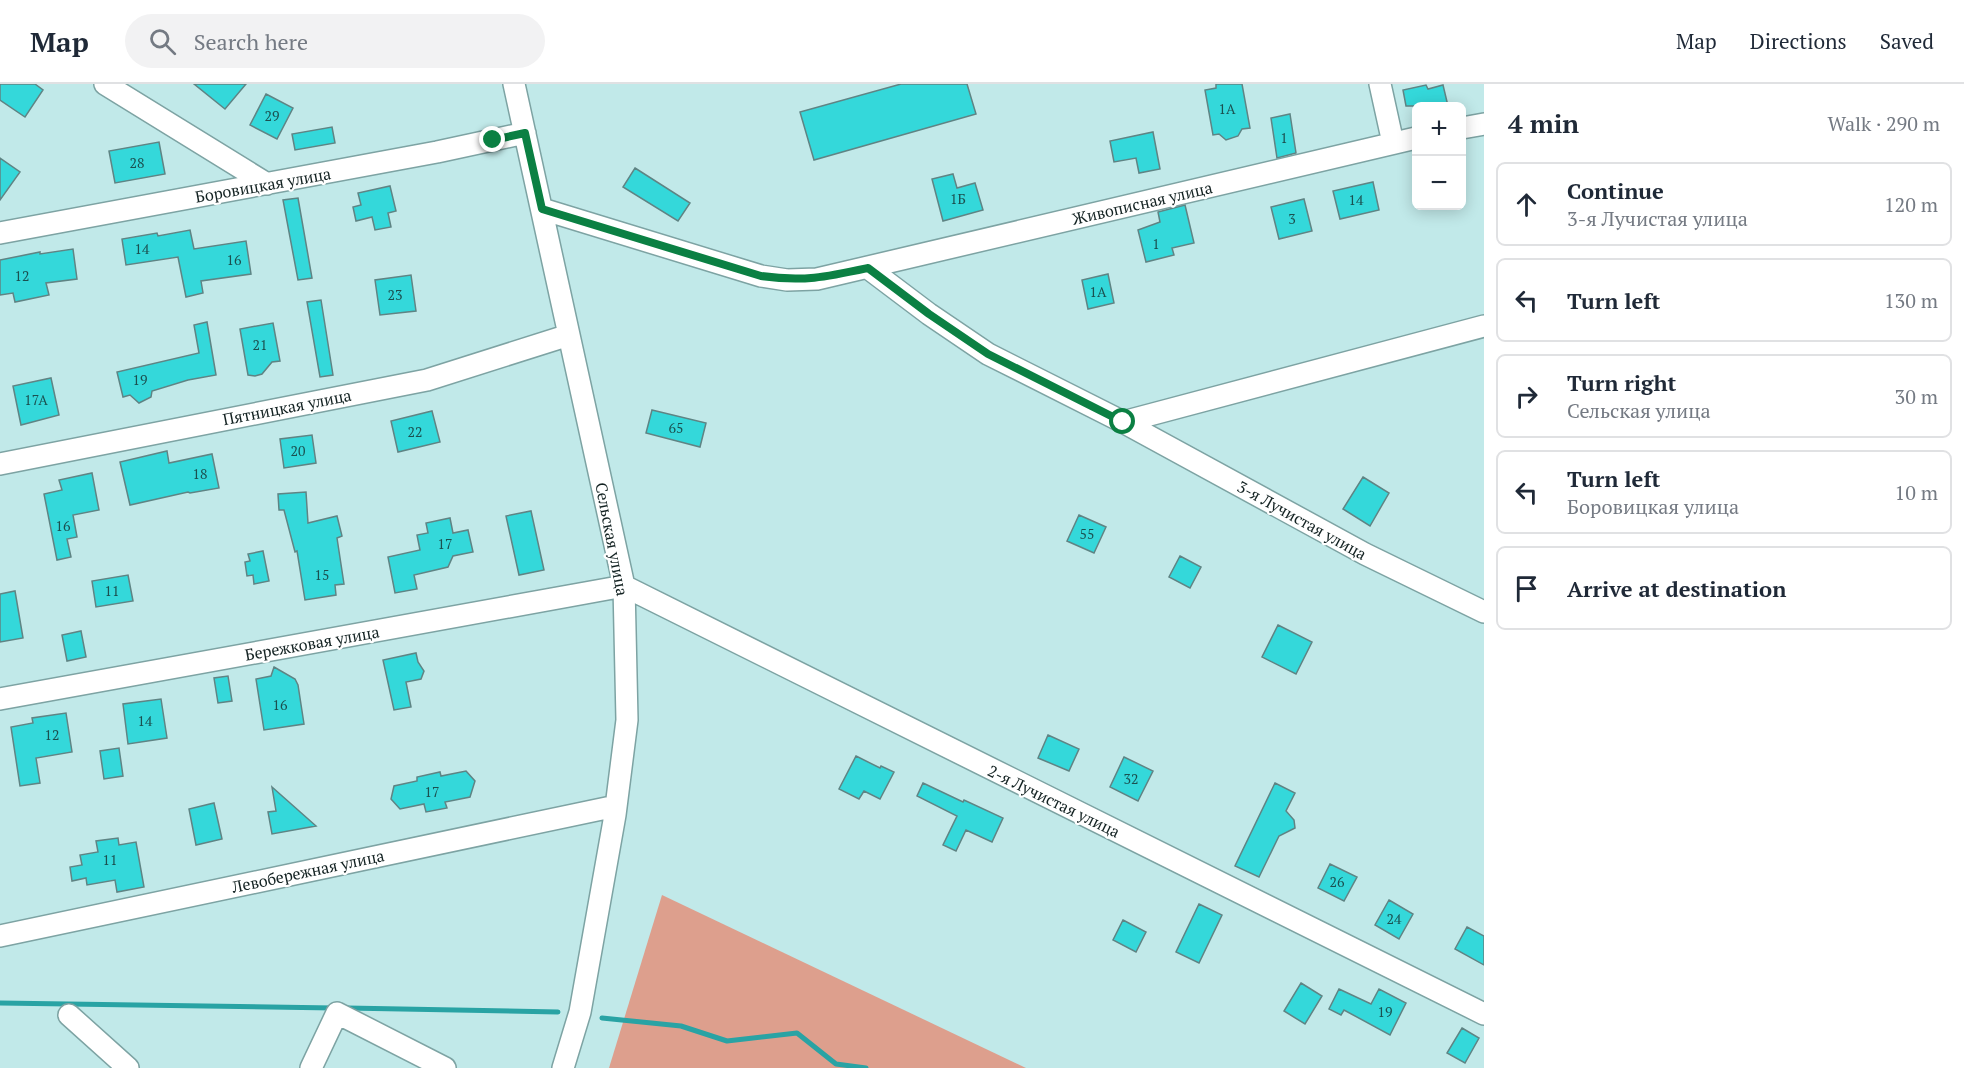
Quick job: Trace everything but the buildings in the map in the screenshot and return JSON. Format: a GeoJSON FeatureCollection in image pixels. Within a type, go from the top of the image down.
{"type":"FeatureCollection","features":[{"type":"Feature","properties":{"kind":"street"},"geometry":{"type":"LineString","coordinates":[[105,84],[267,184]]}},
{"type":"Feature","properties":{"kind":"street","name":"Сельская улица"},"geometry":{"type":"LineString","coordinates":[[514,84],[624,585],[627,720],[616,806],[580,1012],[563,1068]]}},
{"type":"Feature","properties":{"kind":"street"},"geometry":{"type":"LineString","coordinates":[[1380,84],[1393,143]]}},
{"type":"Feature","properties":{"kind":"street"},"geometry":{"type":"LineString","coordinates":[[1466,127],[1484,124]]}},
{"type":"Feature","properties":{"kind":"street","name":"Боровицкая улица"},"geometry":{"type":"LineString","coordinates":[[0,233],[437,152],[525,133]]}},
{"type":"Feature","properties":{"kind":"street","name":"Живописная улица"},"geometry":{"type":"LineString","coordinates":[[542,209],[761,276],[787,280],[817,279],[1412,139]]}},
{"type":"Feature","properties":{"kind":"street","name":"3-я Лучистая улица"},"geometry":{"type":"LineString","coordinates":[[868,268],[929,314],[988,354],[1123,422],[1365,554],[1484,612]]}},
{"type":"Feature","properties":{"kind":"street"},"geometry":{"type":"LineString","coordinates":[[1123,422],[1484,326]]}},
{"type":"Feature","properties":{"kind":"street","name":"Пятницкая улица"},"geometry":{"type":"LineString","coordinates":[[0,464],[427,380],[569,335]]}},
{"type":"Feature","properties":{"kind":"street","name":"Бережковая улица"},"geometry":{"type":"LineString","coordinates":[[0,699],[624,585]]}},
{"type":"Feature","properties":{"kind":"street","name":"2-я Лучистая улица"},"geometry":{"type":"LineString","coordinates":[[624,585],[1484,1014]]}},
{"type":"Feature","properties":{"kind":"street","name":"Левобережная улица"},"geometry":{"type":"LineString","coordinates":[[0,936],[616,806]]}},
{"type":"Feature","properties":{"kind":"street"},"geometry":{"type":"LineString","coordinates":[[311,1068],[337,1013],[445,1068]]}},
{"type":"Feature","properties":{"kind":"street"},"geometry":{"type":"LineString","coordinates":[[69,1015],[128,1068]]}},
{"type":"Feature","properties":{"kind":"shaded area"},"geometry":{"type":"Polygon","coordinates":[[[662,895],[1026,1068],[609,1068],[662,895]]]}},
{"type":"Feature","properties":{"kind":"waterway"},"geometry":{"type":"LineString","coordinates":[[0,1003],[334,1008]]}},
{"type":"Feature","properties":{"kind":"waterway"},"geometry":{"type":"LineString","coordinates":[[347,1008],[558,1012]]}},
{"type":"Feature","properties":{"kind":"waterway"},"geometry":{"type":"LineString","coordinates":[[602,1018],[681,1026],[727,1041],[797,1033],[836,1064],[866,1068]]}},
{"type":"Feature","properties":{"kind":"route"},"geometry":{"type":"LineString","coordinates":[[493,140],[525,133],[542,209],[761,276],[787,280],[817,279],[868,268],[929,314],[988,354],[1123,422]]}}]}
